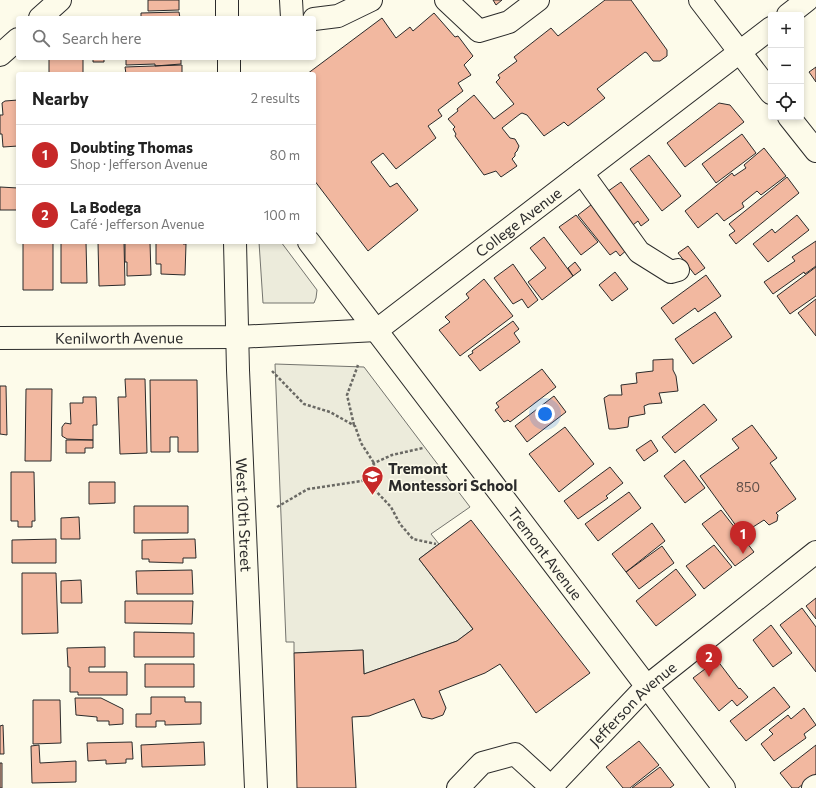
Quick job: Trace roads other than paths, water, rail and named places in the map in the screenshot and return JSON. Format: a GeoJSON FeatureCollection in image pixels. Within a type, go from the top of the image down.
{"type":"FeatureCollection","features":[{"type":"Feature","properties":{"kind":"street"},"geometry":{"type":"LineString","coordinates":[[42,16],[60,0]]}},
{"type":"Feature","properties":{"kind":"street"},"geometry":{"type":"LineString","coordinates":[[227,0],[228,16]]}},
{"type":"Feature","properties":{"kind":"street"},"geometry":{"type":"LineString","coordinates":[[291,0],[292,16]]}},
{"type":"Feature","properties":{"kind":"street"},"geometry":{"type":"LineString","coordinates":[[316,19],[338,16],[371,0]]}},
{"type":"Feature","properties":{"kind":"street"},"geometry":{"type":"LineString","coordinates":[[446,0],[479,31],[509,22],[538,0]]}},
{"type":"Feature","properties":{"kind":"street"},"geometry":{"type":"LineString","coordinates":[[700,0],[768,89]]}},
{"type":"Feature","properties":{"kind":"street"},"geometry":{"type":"LineString","coordinates":[[792,12],[807,0]]}},
{"type":"Feature","properties":{"kind":"street","name":"College Avenue"},"geometry":{"type":"LineString","coordinates":[[377,330],[768,30]]}},
{"type":"Feature","properties":{"kind":"street"},"geometry":{"type":"LineString","coordinates":[[0,55],[16,41]]}},
{"type":"Feature","properties":{"kind":"street"},"geometry":{"type":"LineString","coordinates":[[229,60],[229,72]]}},
{"type":"Feature","properties":{"kind":"street"},"geometry":{"type":"LineString","coordinates":[[792,120],[816,151]]}},
{"type":"Feature","properties":{"kind":"street"},"geometry":{"type":"LineString","coordinates":[[582,173],[639,252],[671,272],[678,270]]}},
{"type":"Feature","properties":{"kind":"street","name":"West 10th Street"},"geometry":{"type":"LineString","coordinates":[[235,244],[256,788]]}},
{"type":"Feature","properties":{"kind":"street","name":"Tremont Avenue"},"geometry":{"type":"LineString","coordinates":[[311,244],[724,788]]}},
{"type":"Feature","properties":{"kind":"street"},"geometry":{"type":"LineString","coordinates":[[238,337],[377,330]]}},
{"type":"Feature","properties":{"kind":"street","name":"Kenilworth Avenue"},"geometry":{"type":"LineString","coordinates":[[0,338],[238,337]]}},
{"type":"Feature","properties":{"kind":"street","name":"Jefferson Avenue"},"geometry":{"type":"LineString","coordinates":[[550,788],[646,687],[816,552]]}},
{"type":"Feature","properties":{"kind":"street"},"geometry":{"type":"LineString","coordinates":[[458,788],[482,763],[515,754],[550,788]]}},
{"type":"Feature","properties":{"kind":"place","name":"Tremont Montessori School"},"geometry":{"type":"Point","coordinates":[373,496]}},
{"type":"Feature","properties":{"kind":"place","name":"Doubting Thomas"},"geometry":{"type":"Point","coordinates":[743,554]}},
{"type":"Feature","properties":{"kind":"place","name":"La Bodega"},"geometry":{"type":"Point","coordinates":[709,677]}}]}
